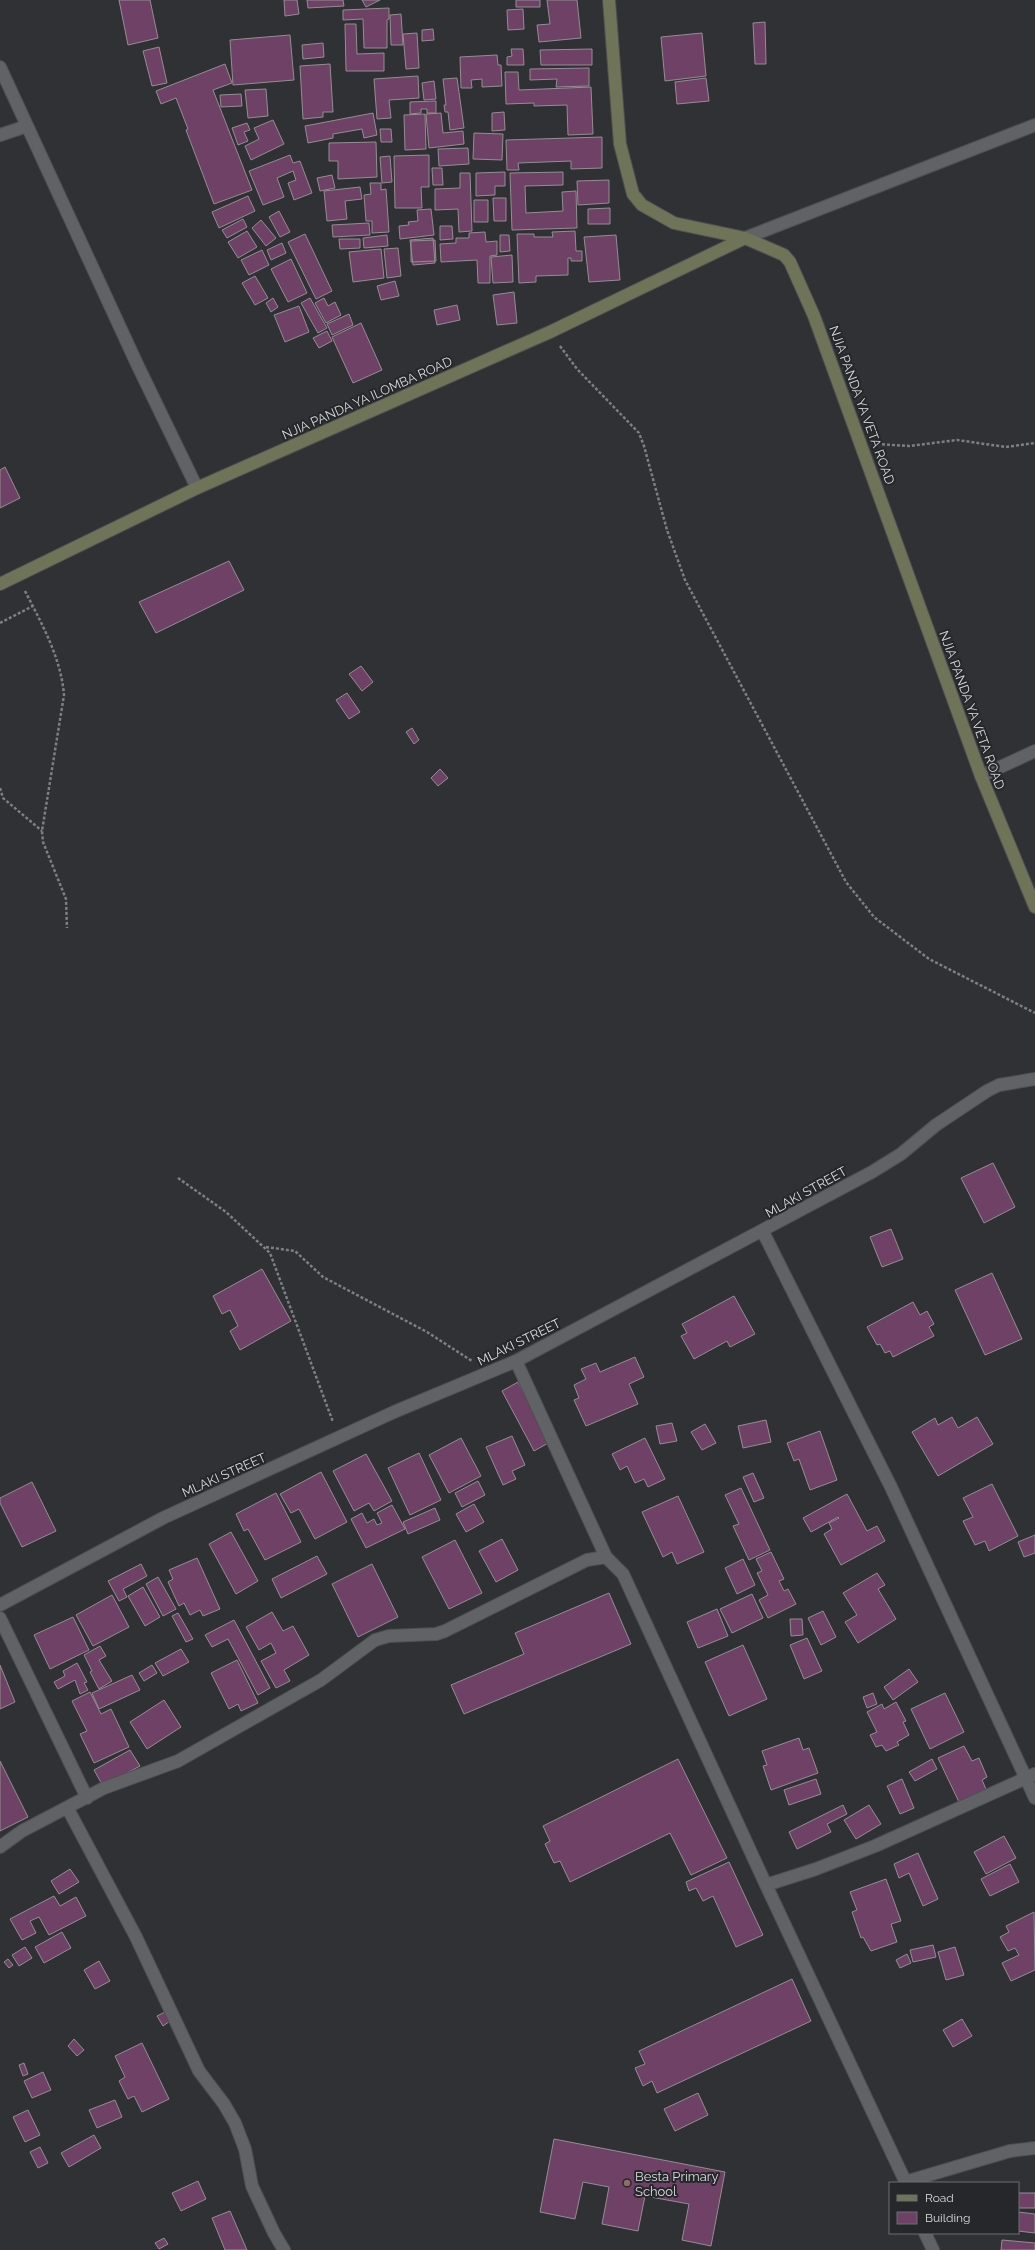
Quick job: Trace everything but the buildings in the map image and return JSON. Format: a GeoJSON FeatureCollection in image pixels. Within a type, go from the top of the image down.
{"type":"FeatureCollection","features":[{"type":"Feature","properties":{"kind":"street","name":"NJIA PANDA YA VETA ROAD"},"geometry":{"type":"LineString","coordinates":[[608,0],[620,144],[633,194],[642,205],[674,223],[745,238],[776,251],[790,262],[814,316],[981,776],[1035,907]]}},
{"type":"Feature","properties":{"kind":"street"},"geometry":{"type":"LineString","coordinates":[[0,66],[137,364],[197,488]]}},
{"type":"Feature","properties":{"kind":"street"},"geometry":{"type":"LineString","coordinates":[[745,238],[1035,125]]}},
{"type":"Feature","properties":{"kind":"street"},"geometry":{"type":"LineString","coordinates":[[0,134],[27,126]]}},
{"type":"Feature","properties":{"kind":"street","name":"NJIA PANDA YA ILOMBA ROAD"},"geometry":{"type":"LineString","coordinates":[[0,584],[17,574],[197,488],[550,332],[745,238]]}},
{"type":"Feature","properties":{"kind":"street"},"geometry":{"type":"LineString","coordinates":[[981,776],[1035,751]]}},
{"type":"Feature","properties":{"kind":"street","name":"MLAKI STREET"},"geometry":{"type":"LineString","coordinates":[[0,1605],[163,1518],[339,1438],[516,1361],[763,1232],[877,1169],[901,1154],[936,1125],[987,1090],[999,1086],[1035,1079]]}},
{"type":"Feature","properties":{"kind":"street"},"geometry":{"type":"LineString","coordinates":[[763,1232],[891,1487],[1030,1776],[1035,1798]]}},
{"type":"Feature","properties":{"kind":"street"},"geometry":{"type":"LineString","coordinates":[[516,1361],[606,1557],[623,1574],[766,1886],[906,2182],[1010,2151],[1035,2148]]}},
{"type":"Feature","properties":{"kind":"street"},"geometry":{"type":"LineString","coordinates":[[0,1847],[22,1832],[104,1788],[178,1761],[321,1680],[375,1640],[389,1636],[436,1634],[445,1632],[587,1560],[606,1557]]}},
{"type":"Feature","properties":{"kind":"street"},"geometry":{"type":"LineString","coordinates":[[0,1618],[87,1798]]}},
{"type":"Feature","properties":{"kind":"street"},"geometry":{"type":"LineString","coordinates":[[766,1886],[816,1869],[875,1846],[1030,1776]]}},
{"type":"Feature","properties":{"kind":"street"},"geometry":{"type":"LineString","coordinates":[[68,1808],[136,1937],[199,2071],[224,2104],[235,2123],[245,2149],[252,2186],[274,2233],[284,2250]]}},
{"type":"Feature","properties":{"kind":"street"},"geometry":{"type":"LineString","coordinates":[[925,2234],[933,2250]]}},
{"type":"Feature","properties":{"kind":"path"},"geometry":{"type":"LineString","coordinates":[[550,332],[577,369],[639,433],[667,530],[685,580],[846,882],[874,917],[929,959],[1035,1013]]}},
{"type":"Feature","properties":{"kind":"path"},"geometry":{"type":"LineString","coordinates":[[861,443],[909,446],[957,440],[1006,447],[1035,443]]}},
{"type":"Feature","properties":{"kind":"path"},"geometry":{"type":"LineString","coordinates":[[17,574],[55,654],[64,695],[52,776],[43,815],[42,831],[43,842],[66,899],[67,928]]}},
{"type":"Feature","properties":{"kind":"path"},"geometry":{"type":"LineString","coordinates":[[0,623],[33,606]]}},
{"type":"Feature","properties":{"kind":"path"},"geometry":{"type":"LineString","coordinates":[[0,788],[3,798],[42,831]]}},
{"type":"Feature","properties":{"kind":"path"},"geometry":{"type":"LineString","coordinates":[[178,1178],[226,1212],[266,1247],[274,1261],[339,1438]]}},
{"type":"Feature","properties":{"kind":"path"},"geometry":{"type":"LineString","coordinates":[[266,1247],[295,1250],[323,1277],[427,1332],[490,1372]]}},
{"type":"Feature","properties":{"kind":"place","name":"Besta Primary School"},"geometry":{"type":"Point","coordinates":[627,2183]}}]}
